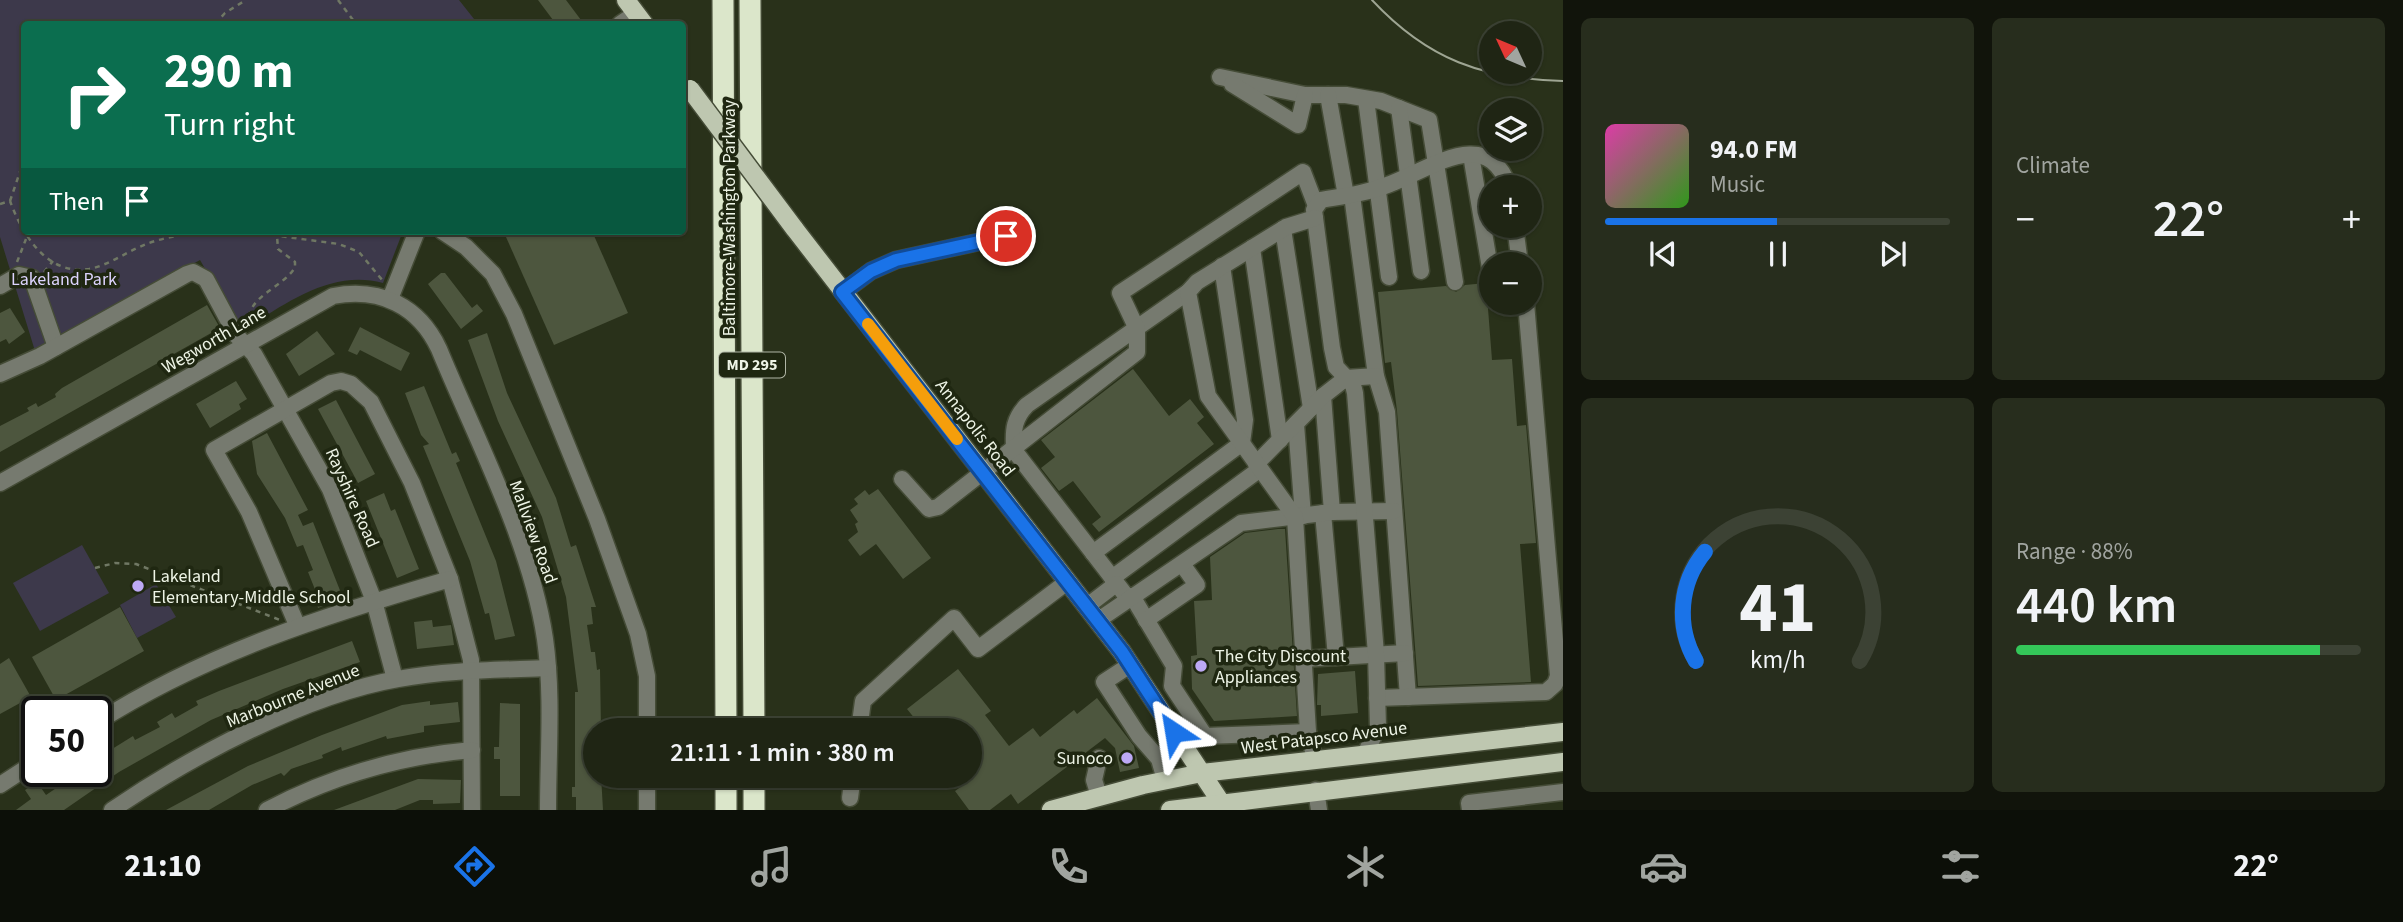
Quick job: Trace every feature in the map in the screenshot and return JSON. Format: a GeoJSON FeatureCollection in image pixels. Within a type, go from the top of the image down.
{"type":"FeatureCollection","features":[{"type":"Feature","properties":{"kind":"highway","name":"Baltimore-Washington Parkway"},"geometry":{"type":"LineString","coordinates":[[723,0],[726,718]]}},
{"type":"Feature","properties":{"kind":"highway","name":"Baltimore-Washington Parkway"},"geometry":{"type":"LineString","coordinates":[[750,0],[754,718]]}},
{"type":"Feature","properties":{"kind":"highway"},"geometry":{"type":"LineString","coordinates":[[726,788],[726,810]]}},
{"type":"Feature","properties":{"kind":"highway"},"geometry":{"type":"LineString","coordinates":[[754,788],[754,810]]}},
{"type":"Feature","properties":{"kind":"main road","name":"Annapolis Road"},"geometry":{"type":"LineString","coordinates":[[686,83],[793,228],[1130,665],[1223,806]]}},
{"type":"Feature","properties":{"kind":"main road","name":"West Patapsco Avenue"},"geometry":{"type":"LineString","coordinates":[[1051,810],[1165,780],[1202,774],[1563,732]]}},
{"type":"Feature","properties":{"kind":"main road"},"geometry":{"type":"LineString","coordinates":[[1170,810],[1223,806],[1316,790],[1563,762]]}},
{"type":"Feature","properties":{"kind":"street"},"geometry":{"type":"LineString","coordinates":[[1305,95],[1298,125],[1220,77],[1305,95],[1366,99],[1429,120],[1455,282]]}},
{"type":"Feature","properties":{"kind":"street"},"geometry":{"type":"LineString","coordinates":[[1328,95],[1349,195],[1376,376],[1387,412],[1408,697]]}},
{"type":"Feature","properties":{"kind":"street"},"geometry":{"type":"LineString","coordinates":[[1366,99],[1389,277]]}},
{"type":"Feature","properties":{"kind":"street"},"geometry":{"type":"LineString","coordinates":[[1399,108],[1421,271]]}},
{"type":"Feature","properties":{"kind":"street"},"geometry":{"type":"LineString","coordinates":[[1471,155],[1487,252]]}},
{"type":"Feature","properties":{"kind":"street"},"geometry":{"type":"LineString","coordinates":[[1308,732],[1208,738],[1172,686],[1174,666],[1146,620],[1013,448],[1014,425],[1019,413],[1188,292],[1191,286],[1315,212],[1321,200],[1377,189],[1455,156],[1471,155],[1496,162],[1503,175]]}},
{"type":"Feature","properties":{"kind":"street"},"geometry":{"type":"LineString","coordinates":[[902,480],[929,509],[938,507],[1137,352],[1137,329],[1120,293],[1303,172],[1315,212],[1336,368],[1355,393],[1376,654],[1378,727],[1365,754]]}},
{"type":"Feature","properties":{"kind":"street"},"geometry":{"type":"LineString","coordinates":[[1283,229],[1317,402],[1328,513],[1336,657]]}},
{"type":"Feature","properties":{"kind":"street"},"geometry":{"type":"LineString","coordinates":[[387,292],[415,235]]}},
{"type":"Feature","properties":{"kind":"street"},"geometry":{"type":"LineString","coordinates":[[448,235],[466,247],[493,274],[514,314],[597,519],[638,634],[647,677],[647,718]]}},
{"type":"Feature","properties":{"kind":"street"},"geometry":{"type":"LineString","coordinates":[[842,292],[871,271],[896,260],[1006,236]]}},
{"type":"Feature","properties":{"kind":"street"},"geometry":{"type":"LineString","coordinates":[[1252,248],[1280,440]]}},
{"type":"Feature","properties":{"kind":"street"},"geometry":{"type":"LineString","coordinates":[[1093,553],[1242,443],[1245,420],[1222,266]]}},
{"type":"Feature","properties":{"kind":"street","name":"Rayshire Road"},"geometry":{"type":"LineString","coordinates":[[56,347],[193,272],[206,279],[236,335],[254,354],[286,408],[330,489],[374,601],[395,679]]}},
{"type":"Feature","properties":{"kind":"street"},"geometry":{"type":"LineString","coordinates":[[0,286],[19,275],[29,275],[34,281],[56,347],[0,374]]}},
{"type":"Feature","properties":{"kind":"street","name":"Wegworth Lane"},"geometry":{"type":"LineString","coordinates":[[0,483],[333,296],[352,292],[387,292]]}},
{"type":"Feature","properties":{"kind":"street","name":"Mallview Road"},"geometry":{"type":"LineString","coordinates":[[387,292],[420,319],[439,349],[529,570],[542,626],[548,668],[548,810]]}},
{"type":"Feature","properties":{"kind":"street"},"geometry":{"type":"LineString","coordinates":[[1188,292],[1208,396],[1258,467],[1299,516]]}},
{"type":"Feature","properties":{"kind":"street"},"geometry":{"type":"LineString","coordinates":[[1377,698],[1546,692],[1555,684],[1558,676],[1527,315]]}},
{"type":"Feature","properties":{"kind":"street"},"geometry":{"type":"LineString","coordinates":[[1092,614],[1114,581],[1258,467],[1317,402],[1346,378],[1376,376]]}},
{"type":"Feature","properties":{"kind":"street"},"geometry":{"type":"LineString","coordinates":[[297,625],[249,513],[214,450],[331,383],[341,381],[362,391],[371,402],[412,483],[450,579],[471,671],[472,810]]}},
{"type":"Feature","properties":{"kind":"street"},"geometry":{"type":"LineString","coordinates":[[1296,424],[1303,659],[1308,732],[1315,760]]}},
{"type":"Feature","properties":{"kind":"street"},"geometry":{"type":"LineString","coordinates":[[1359,438],[1388,437]]}},
{"type":"Feature","properties":{"kind":"street"},"geometry":{"type":"LineString","coordinates":[[1361,473],[1391,472]]}},
{"type":"Feature","properties":{"kind":"street"},"geometry":{"type":"LineString","coordinates":[[1092,614],[1145,590],[1241,523],[1328,513],[1394,511]]}},
{"type":"Feature","properties":{"kind":"street"},"geometry":{"type":"LineString","coordinates":[[1367,547],[1396,546]]}},
{"type":"Feature","properties":{"kind":"street"},"geometry":{"type":"LineString","coordinates":[[1146,620],[1197,585],[1182,564]]}},
{"type":"Feature","properties":{"kind":"street"},"geometry":{"type":"LineString","coordinates":[[112,714],[187,673],[297,625],[450,579]]}},
{"type":"Feature","properties":{"kind":"street"},"geometry":{"type":"LineString","coordinates":[[861,718],[863,701],[954,618],[978,649],[1067,582]]}},
{"type":"Feature","properties":{"kind":"street"},"geometry":{"type":"LineString","coordinates":[[1370,585],[1399,583]]}},
{"type":"Feature","properties":{"kind":"street"},"geometry":{"type":"LineString","coordinates":[[1373,620],[1402,618]]}},
{"type":"Feature","properties":{"kind":"street"},"geometry":{"type":"LineString","coordinates":[[1303,659],[1405,653]]}},
{"type":"Feature","properties":{"kind":"street"},"geometry":{"type":"LineString","coordinates":[[1130,665],[1104,682],[1139,736],[1159,759],[1165,780]]}},
{"type":"Feature","properties":{"kind":"street","name":"Marbourne Avenue"},"geometry":{"type":"LineString","coordinates":[[112,810],[170,773],[270,723],[317,704],[395,679],[471,671],[548,668]]}},
{"type":"Feature","properties":{"kind":"street"},"geometry":{"type":"LineString","coordinates":[[1378,727],[1384,737],[1403,750]]}},
{"type":"Feature","properties":{"kind":"street"},"geometry":{"type":"LineString","coordinates":[[267,810],[383,763],[428,754],[472,750]]}},
{"type":"Feature","properties":{"kind":"street"},"geometry":{"type":"LineString","coordinates":[[1099,758],[1094,780],[1099,796]]}},
{"type":"Feature","properties":{"kind":"street"},"geometry":{"type":"LineString","coordinates":[[0,783],[21,771]]}},
{"type":"Feature","properties":{"kind":"street"},"geometry":{"type":"LineString","coordinates":[[647,788],[647,810]]}},
{"type":"Feature","properties":{"kind":"street"},"geometry":{"type":"LineString","coordinates":[[850,798],[851,788]]}},
{"type":"Feature","properties":{"kind":"street"},"geometry":{"type":"LineString","coordinates":[[1316,790],[1319,810]]}},
{"type":"Feature","properties":{"kind":"street"},"geometry":{"type":"LineString","coordinates":[[1470,810],[1469,803],[1563,792]]}},
{"type":"Feature","properties":{"kind":"path"},"geometry":{"type":"LineString","coordinates":[[218,21],[246,0]]}},
{"type":"Feature","properties":{"kind":"path"},"geometry":{"type":"LineString","coordinates":[[338,0],[354,21]]}},
{"type":"Feature","properties":{"kind":"path"},"geometry":{"type":"LineString","coordinates":[[21,169],[10,201],[21,226]]}},
{"type":"Feature","properties":{"kind":"path"},"geometry":{"type":"LineString","coordinates":[[0,204],[10,201]]}},
{"type":"Feature","properties":{"kind":"path"},"geometry":{"type":"LineString","coordinates":[[27,235],[37,250],[64,266],[88,269],[149,243],[192,235]]}},
{"type":"Feature","properties":{"kind":"path"},"geometry":{"type":"LineString","coordinates":[[270,235],[339,244],[359,252],[387,292]]}},
{"type":"Feature","properties":{"kind":"path"},"geometry":{"type":"LineString","coordinates":[[253,328],[249,316],[253,305],[295,267],[291,258],[278,249],[277,236]]}},
{"type":"Feature","properties":{"kind":"path"},"geometry":{"type":"LineString","coordinates":[[95,568],[115,563],[136,564],[297,625]]}},
{"type":"Feature","properties":{"kind":"green space","name":"Lakeland Park"},"geometry":{"type":"Polygon","coordinates":[[[0,0],[459,0],[476,21],[21,21],[21,235],[401,235],[383,283],[363,280],[326,285],[291,301],[241,331],[200,260],[35,351],[0,237],[0,0]]]}},
{"type":"Feature","properties":{"kind":"green space"},"geometry":{"type":"Polygon","coordinates":[[[82,545],[109,593],[40,631],[13,583],[82,545]]]}},
{"type":"Feature","properties":{"kind":"green space"},"geometry":{"type":"Polygon","coordinates":[[[156,584],[176,617],[137,638],[120,605],[156,584]]]}},
{"type":"Feature","properties":{"kind":"building"},"geometry":{"type":"Polygon","coordinates":[[[538,0],[566,0],[582,21],[554,21],[538,0]]]}},
{"type":"Feature","properties":{"kind":"building"},"geometry":{"type":"Polygon","coordinates":[[[594,235],[628,313],[554,345],[506,237],[594,235]]]}},
{"type":"Feature","properties":{"kind":"building"},"geometry":{"type":"Polygon","coordinates":[[[441,273],[445,273],[472,308],[477,304],[483,311],[461,329],[428,284],[441,273]]]}},
{"type":"Feature","properties":{"kind":"building"},"geometry":{"type":"Polygon","coordinates":[[[1479,284],[1479,315],[1488,315],[1492,360],[1512,359],[1517,426],[1526,425],[1536,543],[1520,544],[1531,682],[1418,686],[1397,411],[1391,362],[1385,363],[1378,292],[1446,286],[1456,292],[1465,285],[1479,284]]]}},
{"type":"Feature","properties":{"kind":"building"},"geometry":{"type":"Polygon","coordinates":[[[207,305],[220,328],[0,452],[0,426],[29,411],[27,408],[36,403],[38,407],[56,397],[55,394],[62,388],[207,305]]]}},
{"type":"Feature","properties":{"kind":"building"},"geometry":{"type":"Polygon","coordinates":[[[10,308],[25,332],[9,344],[6,339],[0,342],[0,313],[10,308]]]}},
{"type":"Feature","properties":{"kind":"building"},"geometry":{"type":"Polygon","coordinates":[[[360,327],[410,353],[401,371],[360,350],[357,355],[348,351],[360,327]]]}},
{"type":"Feature","properties":{"kind":"building"},"geometry":{"type":"Polygon","coordinates":[[[317,331],[335,354],[299,376],[286,354],[317,331]]]}},
{"type":"Feature","properties":{"kind":"building"},"geometry":{"type":"Polygon","coordinates":[[[487,333],[507,393],[556,498],[571,547],[576,545],[596,607],[591,607],[593,624],[587,625],[591,652],[595,652],[597,670],[600,669],[601,718],[583,718],[583,788],[602,788],[603,810],[576,810],[576,797],[572,797],[572,787],[575,787],[575,692],[578,692],[566,597],[542,517],[498,421],[468,340],[487,333]]]}},
{"type":"Feature","properties":{"kind":"building"},"geometry":{"type":"Polygon","coordinates":[[[1133,369],[1169,416],[1190,399],[1204,417],[1197,423],[1214,444],[1099,532],[1092,524],[1101,517],[1073,481],[1059,491],[1041,468],[1055,457],[1041,440],[1133,369]]]}},
{"type":"Feature","properties":{"kind":"building"},"geometry":{"type":"Polygon","coordinates":[[[236,381],[247,399],[239,404],[241,409],[210,428],[196,404],[236,381]]]}},
{"type":"Feature","properties":{"kind":"building"},"geometry":{"type":"Polygon","coordinates":[[[424,386],[452,454],[456,452],[460,461],[456,463],[496,561],[515,636],[495,640],[489,613],[485,614],[470,561],[423,446],[429,444],[421,435],[405,393],[424,386]]]}},
{"type":"Feature","properties":{"kind":"building"},"geometry":{"type":"Polygon","coordinates":[[[336,400],[375,474],[358,483],[318,409],[336,400]]]}},
{"type":"Feature","properties":{"kind":"building"},"geometry":{"type":"Polygon","coordinates":[[[267,433],[308,510],[298,515],[303,526],[313,522],[343,598],[318,608],[315,599],[318,597],[308,572],[313,570],[303,545],[297,547],[285,518],[257,474],[252,441],[267,433]]]}},
{"type":"Feature","properties":{"kind":"building"},"geometry":{"type":"Polygon","coordinates":[[[878,489],[931,558],[903,579],[876,544],[860,556],[848,540],[858,532],[855,524],[858,522],[850,510],[858,504],[854,499],[865,490],[869,495],[878,489]]]}},
{"type":"Feature","properties":{"kind":"building"},"geometry":{"type":"Polygon","coordinates":[[[384,493],[391,511],[395,509],[419,569],[397,578],[366,501],[384,493]]]}},
{"type":"Feature","properties":{"kind":"building"},"geometry":{"type":"Polygon","coordinates":[[[1285,529],[1297,716],[1214,721],[1192,689],[1191,656],[1197,655],[1194,601],[1212,600],[1210,557],[1245,533],[1285,529]]]}},
{"type":"Feature","properties":{"kind":"building"},"geometry":{"type":"Polygon","coordinates":[[[120,607],[144,651],[63,696],[54,696],[32,657],[120,607]]]}},
{"type":"Feature","properties":{"kind":"building"},"geometry":{"type":"Polygon","coordinates":[[[432,620],[433,627],[451,625],[454,645],[417,649],[414,622],[432,620]]]}},
{"type":"Feature","properties":{"kind":"building"},"geometry":{"type":"Polygon","coordinates":[[[352,641],[360,662],[283,689],[211,720],[112,777],[112,749],[133,736],[135,740],[160,727],[157,722],[172,713],[175,718],[198,705],[196,701],[352,641]]]}},
{"type":"Feature","properties":{"kind":"building"},"geometry":{"type":"Polygon","coordinates":[[[9,658],[30,696],[21,696],[21,702],[0,714],[0,664],[9,658]]]}},
{"type":"Feature","properties":{"kind":"building"},"geometry":{"type":"Polygon","coordinates":[[[958,669],[991,711],[985,715],[1009,746],[1033,728],[1040,737],[1074,710],[1077,714],[1097,698],[1134,746],[1139,768],[1120,772],[1115,748],[1105,738],[1018,804],[1011,794],[990,810],[969,810],[955,791],[959,788],[982,788],[982,718],[914,718],[907,709],[958,669]]]}},
{"type":"Feature","properties":{"kind":"building"},"geometry":{"type":"Polygon","coordinates":[[[1355,671],[1358,713],[1321,716],[1321,705],[1317,705],[1318,674],[1355,671]]]}},
{"type":"Feature","properties":{"kind":"building"},"geometry":{"type":"Polygon","coordinates":[[[430,701],[430,705],[458,702],[460,722],[424,726],[424,732],[387,739],[386,736],[342,751],[341,747],[322,755],[323,758],[291,769],[284,776],[281,773],[252,785],[209,810],[166,810],[248,766],[322,735],[402,705],[430,701]]]}},
{"type":"Feature","properties":{"kind":"building"},"geometry":{"type":"Polygon","coordinates":[[[500,703],[520,704],[520,796],[500,796],[500,759],[494,759],[494,747],[499,747],[500,703]]]}},
{"type":"Feature","properties":{"kind":"building"},"geometry":{"type":"Polygon","coordinates":[[[418,779],[461,780],[460,803],[433,804],[433,800],[420,800],[395,810],[334,810],[418,779]]]}},
{"type":"Feature","properties":{"kind":"building"},"geometry":{"type":"Polygon","coordinates":[[[30,787],[40,787],[46,795],[58,787],[97,787],[64,810],[16,810],[31,799],[25,790],[30,787]]]}},
{"type":"Feature","properties":{"kind":"tram line"},"geometry":{"type":"LineString","coordinates":[[1372,0],[1414,38],[1458,62],[1507,76],[1563,81]]}},
{"type":"Feature","properties":{"kind":"slow traffic"},"geometry":{"type":"LineString","coordinates":[[868,324],[957,439]]}},
{"type":"Feature","properties":{"kind":"place","name":"Lakeland Elementary-Middle School"},"geometry":{"type":"Point","coordinates":[138,586]}},
{"type":"Feature","properties":{"kind":"place","name":"The City Discount Appliances"},"geometry":{"type":"Point","coordinates":[1201,666]}},
{"type":"Feature","properties":{"kind":"place","name":"Sunoco"},"geometry":{"type":"Point","coordinates":[1127,758]}},
{"type":"Feature","properties":{"kind":"route"},"geometry":{"type":"LineString","coordinates":[[1006,236],[896,260],[871,271],[842,292],[1122,652],[1174,732]]}}]}
